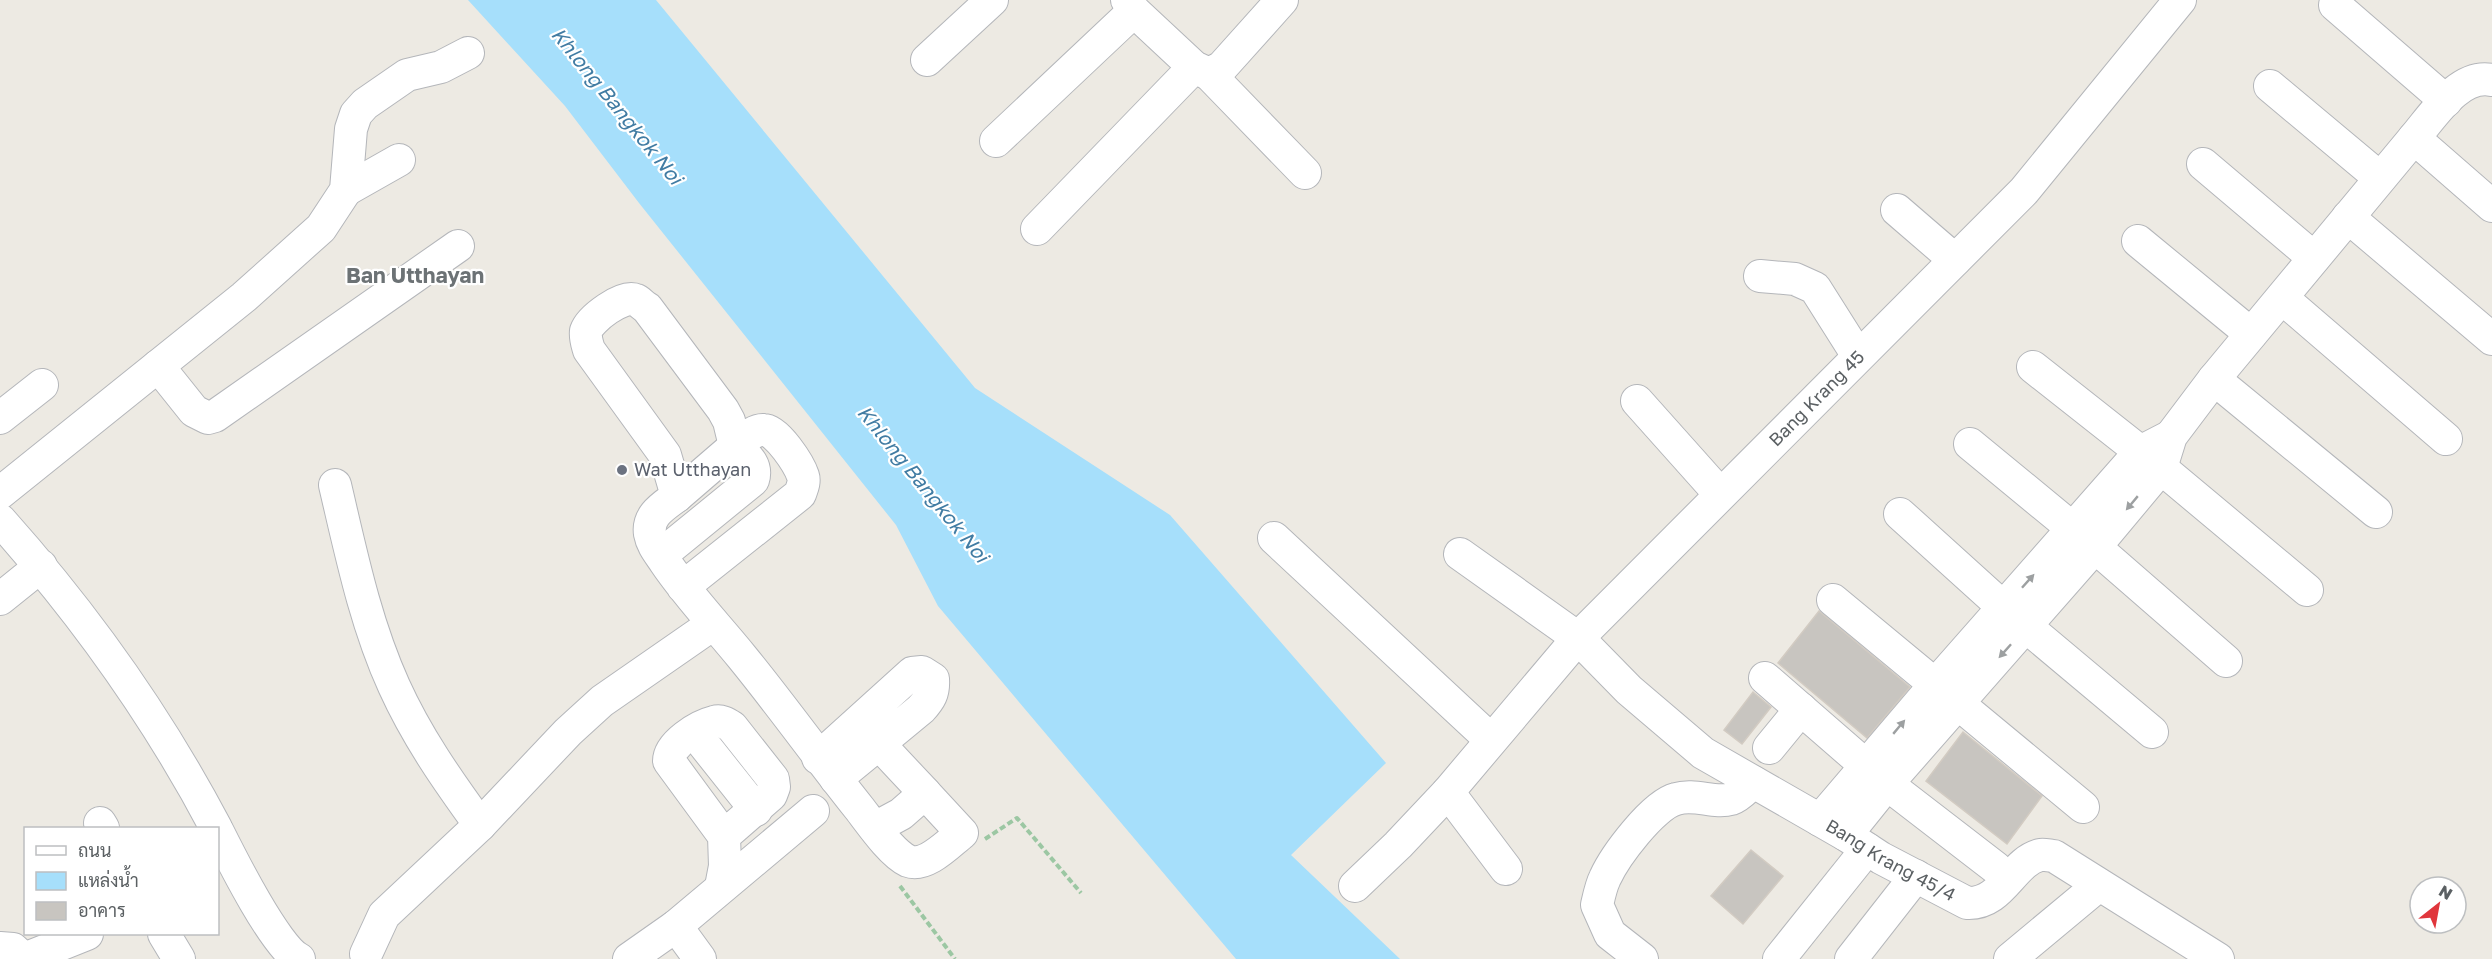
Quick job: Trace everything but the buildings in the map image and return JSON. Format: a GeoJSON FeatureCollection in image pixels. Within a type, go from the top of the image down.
{"type":"FeatureCollection","features":[{"type":"Feature","properties":{"kind":"street"},"geometry":{"type":"LineString","coordinates":[[927,60],[992,0]]}},
{"type":"Feature","properties":{"kind":"street"},"geometry":{"type":"LineString","coordinates":[[1037,229],[1201,70],[1222,67],[1282,0]]}},
{"type":"Feature","properties":{"kind":"street","name":"Bang Krang 45"},"geometry":{"type":"LineString","coordinates":[[1355,886],[1448,792],[1490,739],[1578,638],[2024,191],[2181,0]]}},
{"type":"Feature","properties":{"kind":"street"},"geometry":{"type":"LineString","coordinates":[[996,141],[1130,5],[1201,70],[1305,173]]}},
{"type":"Feature","properties":{"kind":"street"},"geometry":{"type":"LineString","coordinates":[[2335,5],[2446,101]]}},
{"type":"Feature","properties":{"kind":"street"},"geometry":{"type":"LineString","coordinates":[[346,190],[351,129],[356,114],[365,104],[407,75],[441,67],[468,53]]}},
{"type":"Feature","properties":{"kind":"street"},"geometry":{"type":"LineString","coordinates":[[1796,959],[1854,840],[1877,775],[2085,538],[2171,436],[2251,334],[2446,101],[2464,85],[2483,78],[2492,80]]}},
{"type":"Feature","properties":{"kind":"street"},"geometry":{"type":"LineString","coordinates":[[2270,86],[2380,178]]}},
{"type":"Feature","properties":{"kind":"street"},"geometry":{"type":"LineString","coordinates":[[2414,138],[2492,206]]}},
{"type":"Feature","properties":{"kind":"street"},"geometry":{"type":"LineString","coordinates":[[0,493],[244,297],[321,228],[346,190],[399,160]]}},
{"type":"Feature","properties":{"kind":"street"},"geometry":{"type":"LineString","coordinates":[[2203,164],[2314,258]]}},
{"type":"Feature","properties":{"kind":"street"},"geometry":{"type":"LineString","coordinates":[[1897,210],[1955,260]]}},
{"type":"Feature","properties":{"kind":"street"},"geometry":{"type":"LineString","coordinates":[[2348,217],[2492,339]]}},
{"type":"Feature","properties":{"kind":"street"},"geometry":{"type":"LineString","coordinates":[[2138,241],[2251,334]]}},
{"type":"Feature","properties":{"kind":"street"},"geometry":{"type":"LineString","coordinates":[[158,366],[194,411],[208,418],[215,416],[458,246]]}},
{"type":"Feature","properties":{"kind":"street"},"geometry":{"type":"LineString","coordinates":[[1760,276],[1794,279],[1815,288],[1858,356]]}},
{"type":"Feature","properties":{"kind":"street"},"geometry":{"type":"LineString","coordinates":[[661,555],[753,480],[755,472],[753,465],[735,446],[729,421],[723,410],[647,308],[636,300],[628,298],[592,321],[585,339],[589,350],[665,455],[677,496]]}},
{"type":"Feature","properties":{"kind":"street"},"geometry":{"type":"LineString","coordinates":[[2283,298],[2446,439]]}},
{"type":"Feature","properties":{"kind":"street"},"geometry":{"type":"LineString","coordinates":[[2033,367],[2307,590]]}},
{"type":"Feature","properties":{"kind":"street"},"geometry":{"type":"LineString","coordinates":[[2214,379],[2376,512]]}},
{"type":"Feature","properties":{"kind":"street"},"geometry":{"type":"LineString","coordinates":[[0,418],[42,385]]}},
{"type":"Feature","properties":{"kind":"street"},"geometry":{"type":"LineString","coordinates":[[1637,401],[1720,494]]}},
{"type":"Feature","properties":{"kind":"street"},"geometry":{"type":"LineString","coordinates":[[683,587],[800,494],[804,483],[802,474],[773,432],[765,429],[759,430],[735,446],[654,514],[650,524],[650,535],[655,549],[683,587],[743,657],[875,828],[906,860],[917,863],[926,860],[962,833],[879,744]]}},
{"type":"Feature","properties":{"kind":"street"},"geometry":{"type":"LineString","coordinates":[[1970,444],[2085,538],[2226,661]]}},
{"type":"Feature","properties":{"kind":"street"},"geometry":{"type":"LineString","coordinates":[[335,485],[361,595],[394,686],[432,758],[480,825]]}},
{"type":"Feature","properties":{"kind":"street"},"geometry":{"type":"LineString","coordinates":[[1900,514],[2151,732]]}},
{"type":"Feature","properties":{"kind":"street"},"geometry":{"type":"LineString","coordinates":[[0,520],[41,566],[109,654],[149,711],[215,827]]}},
{"type":"Feature","properties":{"kind":"street"},"geometry":{"type":"LineString","coordinates":[[1274,538],[1490,739]]}},
{"type":"Feature","properties":{"kind":"street","name":"Bang Krang 45/4"},"geometry":{"type":"LineString","coordinates":[[1460,554],[1578,638],[1629,690],[1703,753],[1916,876],[1967,903],[1980,904],[1992,896],[2030,860],[2041,855],[2054,856],[2218,959]]}},
{"type":"Feature","properties":{"kind":"street"},"geometry":{"type":"LineString","coordinates":[[2,593],[41,566]]}},
{"type":"Feature","properties":{"kind":"street"},"geometry":{"type":"LineString","coordinates":[[1833,600],[2083,807]]}},
{"type":"Feature","properties":{"kind":"street"},"geometry":{"type":"LineString","coordinates":[[364,957],[384,915],[480,825],[568,732],[602,701],[713,624]]}},
{"type":"Feature","properties":{"kind":"street"},"geometry":{"type":"LineString","coordinates":[[922,672],[933,679],[934,689],[930,699],[879,744],[827,768],[912,674],[922,672]]}},
{"type":"Feature","properties":{"kind":"street"},"geometry":{"type":"LineString","coordinates":[[1765,678],[1877,775],[1996,868]]}},
{"type":"Feature","properties":{"kind":"street"},"geometry":{"type":"LineString","coordinates":[[1769,748],[1801,709]]}},
{"type":"Feature","properties":{"kind":"street"},"geometry":{"type":"LineString","coordinates":[[720,887],[725,866],[724,836],[669,761],[669,754],[673,748],[694,732],[715,721],[724,722],[732,727],[773,779],[774,787],[771,795],[756,810],[724,836]]}},
{"type":"Feature","properties":{"kind":"street"},"geometry":{"type":"LineString","coordinates":[[1642,959],[1610,934],[1597,905],[1605,878],[1617,857],[1660,807],[1673,799],[1691,796],[1719,800],[1730,799],[1740,795],[1753,782]]}},
{"type":"Feature","properties":{"kind":"street"},"geometry":{"type":"LineString","coordinates":[[1448,792],[1506,869]]}},
{"type":"Feature","properties":{"kind":"street"},"geometry":{"type":"LineString","coordinates":[[875,828],[901,814],[925,793]]}},
{"type":"Feature","properties":{"kind":"street"},"geometry":{"type":"LineString","coordinates":[[628,959],[676,926],[813,811]]}},
{"type":"Feature","properties":{"kind":"street"},"geometry":{"type":"LineString","coordinates":[[219,834],[280,942],[299,959]]}},
{"type":"Feature","properties":{"kind":"street"},"geometry":{"type":"LineString","coordinates":[[1779,959],[1854,840]]}},
{"type":"Feature","properties":{"kind":"street"},"geometry":{"type":"LineString","coordinates":[[1851,959],[1916,876]]}},
{"type":"Feature","properties":{"kind":"street"},"geometry":{"type":"LineString","coordinates":[[2010,959],[2091,880]]}},
{"type":"Feature","properties":{"kind":"street"},"geometry":{"type":"LineString","coordinates":[[676,926],[700,959]]}},
{"type":"Feature","properties":{"kind":"street"},"geometry":{"type":"LineString","coordinates":[[0,948],[13,948],[24,959],[82,935]]}},
{"type":"Feature","properties":{"kind":"street"},"geometry":{"type":"LineString","coordinates":[[165,935],[179,959]]}},
{"type":"Feature","properties":{"kind":"path"},"geometry":{"type":"LineString","coordinates":[[983,841],[1017,818],[1081,893]]}},
{"type":"Feature","properties":{"kind":"path"},"geometry":{"type":"LineString","coordinates":[[905,892],[915,886]]}},
{"type":"Feature","properties":{"kind":"water","name":"Khlong Bangkok Noi"},"geometry":{"type":"Polygon","coordinates":[[[468,0],[656,0],[975,388],[1170,515],[1386,763],[1291,855],[1400,959],[1236,959],[938,606],[896,525],[639,203],[565,106],[468,0]]]}},
{"type":"Feature","properties":{"kind":"place","name":"Wat Utthayan"},"geometry":{"type":"Point","coordinates":[622,470]}},
{"type":"Feature","properties":{"kind":"district","name":"Ban Utthayan"},"geometry":{"type":"Point","coordinates":[415,276]}}]}
